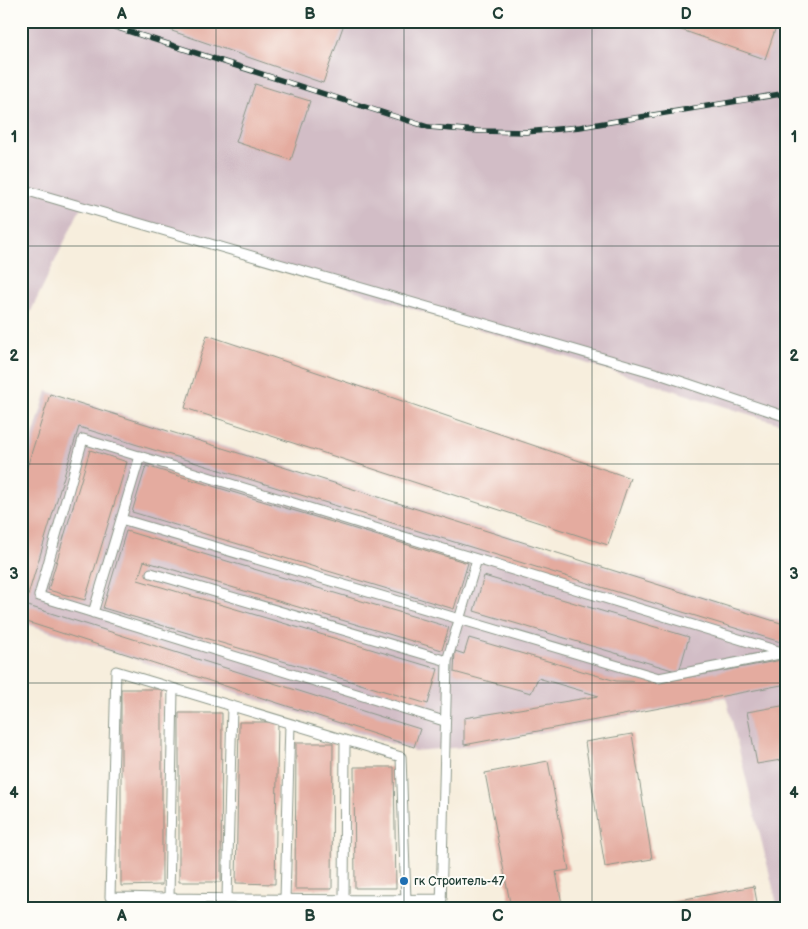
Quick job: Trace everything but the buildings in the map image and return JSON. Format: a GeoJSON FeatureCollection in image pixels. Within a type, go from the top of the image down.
{"type":"FeatureCollection","features":[{"type":"Feature","properties":{"kind":"lane"},"geometry":{"type":"LineString","coordinates":[[21,188],[665,376],[787,417]]}},
{"type":"Feature","properties":{"kind":"lane"},"geometry":{"type":"LineString","coordinates":[[121,519],[659,678],[785,653],[83,439],[39,596],[444,721]]}},
{"type":"Feature","properties":{"kind":"lane"},"geometry":{"type":"LineString","coordinates":[[93,613],[140,456]]}},
{"type":"Feature","properties":{"kind":"lane"},"geometry":{"type":"LineString","coordinates":[[406,900],[401,758],[116,671],[110,897],[406,900],[441,904],[444,721],[447,661],[477,559]]}},
{"type":"Feature","properties":{"kind":"lane"},"geometry":{"type":"LineString","coordinates":[[151,573],[447,661]]}},
{"type":"Feature","properties":{"kind":"lane"},"geometry":{"type":"LineString","coordinates":[[169,898],[173,689]]}},
{"type":"Feature","properties":{"kind":"lane"},"geometry":{"type":"LineString","coordinates":[[227,898],[232,706]]}},
{"type":"Feature","properties":{"kind":"lane"},"geometry":{"type":"LineString","coordinates":[[285,899],[290,724]]}},
{"type":"Feature","properties":{"kind":"lane"},"geometry":{"type":"LineString","coordinates":[[344,900],[346,741]]}},
{"type":"Feature","properties":{"kind":"shaded area"},"geometry":{"type":"Polygon","coordinates":[[[21,21],[787,21],[787,426],[82,205],[21,332],[21,21]]]}},
{"type":"Feature","properties":{"kind":"shaded area"},"geometry":{"type":"Polygon","coordinates":[[[47,391],[787,623],[787,908],[778,908],[726,697],[464,747],[414,751],[21,622],[21,476],[47,391]]]}},
{"type":"Feature","properties":{"kind":"railway"},"geometry":{"type":"LineString","coordinates":[[96,21],[428,127],[526,132],[580,127],[787,93]]}},
{"type":"Feature","properties":{"kind":"place","name":"гк Строитель-47"},"geometry":{"type":"Point","coordinates":[404,881]}}]}
